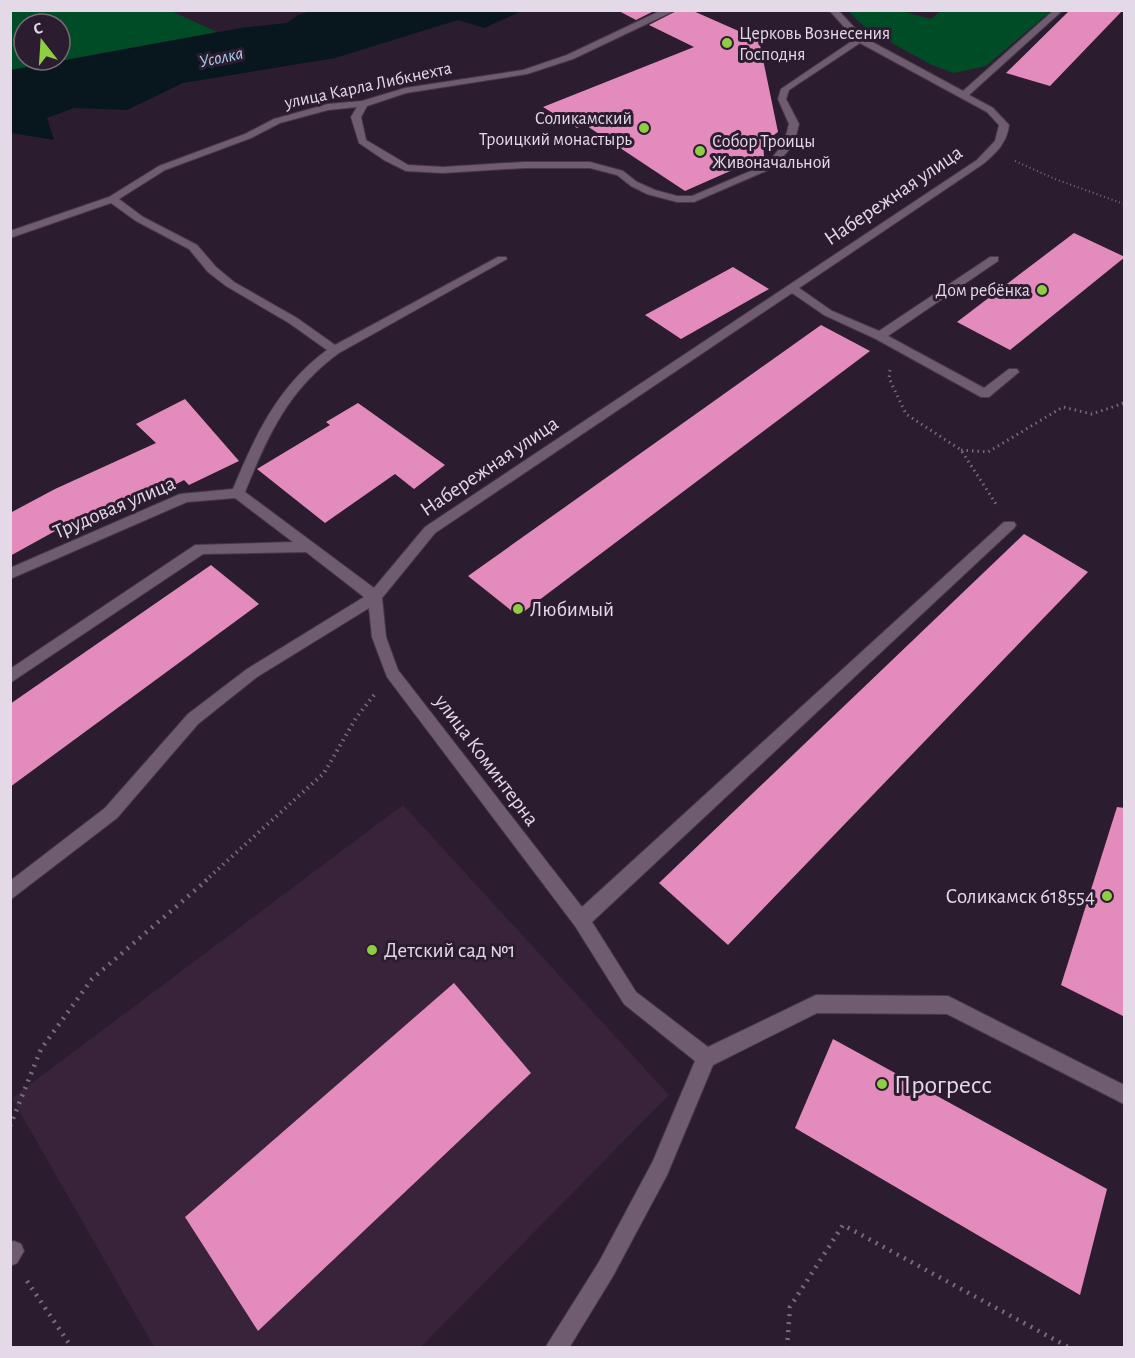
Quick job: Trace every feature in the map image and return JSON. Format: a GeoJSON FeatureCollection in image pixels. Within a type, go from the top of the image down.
{"type":"FeatureCollection","features":[{"type":"Feature","properties":{"kind":"street","name":"улица Карла Либкнехта"},"geometry":{"type":"LineString","coordinates":[[10,235],[114,199],[162,168],[248,136],[277,121],[328,106],[363,104],[405,91],[524,72],[570,57],[654,16],[672,10]]}},
{"type":"Feature","properties":{"kind":"street"},"geometry":{"type":"LineString","coordinates":[[833,10],[860,39],[962,95],[971,92],[1059,10]]}},
{"type":"Feature","properties":{"kind":"street"},"geometry":{"type":"LineString","coordinates":[[363,104],[356,117],[362,141],[387,159],[406,168],[443,170],[524,165],[590,165],[620,172],[634,184],[651,192],[676,199],[694,199],[770,166],[789,144],[794,123],[782,99],[785,89],[860,39]]}},
{"type":"Feature","properties":{"kind":"street","name":"Набережная улица"},"geometry":{"type":"LineString","coordinates":[[10,892],[111,813],[193,719],[252,673],[375,597],[430,530],[980,162],[1004,136],[1004,125],[990,110],[962,95]]}},
{"type":"Feature","properties":{"kind":"street"},"geometry":{"type":"LineString","coordinates":[[114,199],[126,211],[149,226],[189,244],[204,256],[214,272],[306,329],[335,350]]}},
{"type":"Feature","properties":{"kind":"street"},"geometry":{"type":"LineString","coordinates":[[375,597],[238,493],[273,413],[321,359],[502,259]]}},
{"type":"Feature","properties":{"kind":"street"},"geometry":{"type":"LineString","coordinates":[[880,336],[994,259]]}},
{"type":"Feature","properties":{"kind":"street"},"geometry":{"type":"LineString","coordinates":[[792,288],[828,313],[880,336],[985,394],[1013,372]]}},
{"type":"Feature","properties":{"kind":"street","name":"Трудовая улица"},"geometry":{"type":"LineString","coordinates":[[10,574],[185,497],[238,493]]}},
{"type":"Feature","properties":{"kind":"street"},"geometry":{"type":"LineString","coordinates":[[581,920],[1009,525]]}},
{"type":"Feature","properties":{"kind":"street"},"geometry":{"type":"LineString","coordinates":[[10,677],[200,549],[310,547]]}},
{"type":"Feature","properties":{"kind":"street","name":"улица Коминтерна"},"geometry":{"type":"LineString","coordinates":[[375,597],[379,637],[392,673],[581,920],[630,998],[706,1058]]}},
{"type":"Feature","properties":{"kind":"street"},"geometry":{"type":"LineString","coordinates":[[556,1347],[606,1269],[660,1168],[706,1058],[816,1004],[948,1005],[1125,1095]]}},
{"type":"Feature","properties":{"kind":"path"},"geometry":{"type":"LineString","coordinates":[[993,150],[1055,179],[1125,204]]}},
{"type":"Feature","properties":{"kind":"path"},"geometry":{"type":"LineString","coordinates":[[893,343],[889,378],[906,414],[961,450],[1009,525]]}},
{"type":"Feature","properties":{"kind":"path"},"geometry":{"type":"LineString","coordinates":[[961,450],[988,452],[1063,407],[1092,414],[1125,403]]}},
{"type":"Feature","properties":{"kind":"path"},"geometry":{"type":"LineString","coordinates":[[10,1126],[41,1049],[92,979],[165,918],[324,773],[356,718],[392,673]]}},
{"type":"Feature","properties":{"kind":"path"},"geometry":{"type":"LineString","coordinates":[[787,1347],[790,1307],[843,1225],[1070,1347]]}},
{"type":"Feature","properties":{"kind":"path"},"geometry":{"type":"LineString","coordinates":[[12,1253],[17,1266],[72,1347]]}},
{"type":"Feature","properties":{"kind":"shaded area","name":"Детский сад №1"},"geometry":{"type":"Polygon","coordinates":[[[403,805],[669,1095],[420,1348],[154,1347],[12,1098],[403,805]]]}},
{"type":"Feature","properties":{"kind":"green space"},"geometry":{"type":"Polygon","coordinates":[[[11,11],[171,11],[217,32],[72,59],[72,12],[12,12],[12,70],[11,11]]]}},
{"type":"Feature","properties":{"kind":"green space"},"geometry":{"type":"Polygon","coordinates":[[[848,11],[902,11],[931,19],[940,11],[1051,11],[986,66],[954,73],[932,65],[868,30],[848,11]]]}},
{"type":"Feature","properties":{"kind":"water","name":"Усолка"},"geometry":{"type":"Polygon","coordinates":[[[315,10],[522,11],[484,28],[458,20],[335,58],[183,83],[127,110],[74,108],[47,118],[54,140],[11,133],[11,70],[12,72],[72,72],[72,59],[241,28],[287,23],[298,15],[315,10]]]}},
{"type":"Feature","properties":{"kind":"building"},"geometry":{"type":"Polygon","coordinates":[[[617,10],[656,10],[636,20],[617,10]]]}},
{"type":"Feature","properties":{"kind":"building"},"geometry":{"type":"Polygon","coordinates":[[[678,10],[691,10],[759,40],[778,132],[763,143],[764,156],[685,191],[584,124],[577,128],[543,107],[694,47],[649,25],[678,10]]]}},
{"type":"Feature","properties":{"kind":"building"},"geometry":{"type":"Polygon","coordinates":[[[1070,10],[1123,10],[1050,86],[1006,73],[1070,10]]]}},
{"type":"Feature","properties":{"kind":"building","name":"Дом ребёнка"},"geometry":{"type":"Polygon","coordinates":[[[1074,233],[1125,257],[1010,350],[957,322],[1074,233]]]}},
{"type":"Feature","properties":{"kind":"building"},"geometry":{"type":"Polygon","coordinates":[[[733,267],[769,289],[681,339],[645,315],[733,267]]]}},
{"type":"Feature","properties":{"kind":"building"},"geometry":{"type":"Polygon","coordinates":[[[821,325],[870,351],[518,616],[468,576],[821,325]]]}},
{"type":"Feature","properties":{"kind":"building"},"geometry":{"type":"Polygon","coordinates":[[[185,399],[239,461],[189,485],[184,480],[167,489],[161,482],[88,516],[86,514],[10,556],[10,513],[55,489],[156,443],[136,424],[185,399]]]}},
{"type":"Feature","properties":{"kind":"building"},"geometry":{"type":"Polygon","coordinates":[[[358,403],[445,465],[414,489],[395,474],[325,523],[257,469],[330,425],[326,422],[358,403]]]}},
{"type":"Feature","properties":{"kind":"building"},"geometry":{"type":"Polygon","coordinates":[[[1024,534],[1088,572],[728,945],[659,883],[1024,534]]]}},
{"type":"Feature","properties":{"kind":"building"},"geometry":{"type":"Polygon","coordinates":[[[211,565],[259,604],[10,787],[10,704],[211,565]]]}},
{"type":"Feature","properties":{"kind":"building","name":"Соликамск 618554"},"geometry":{"type":"Polygon","coordinates":[[[1117,807],[1125,808],[1125,1017],[1061,985],[1117,807]]]}},
{"type":"Feature","properties":{"kind":"building"},"geometry":{"type":"Polygon","coordinates":[[[454,983],[531,1073],[258,1331],[185,1217],[454,983]]]}},
{"type":"Feature","properties":{"kind":"building"},"geometry":{"type":"Polygon","coordinates":[[[833,1039],[1107,1189],[1080,1295],[795,1128],[833,1039]]]}},
{"type":"Feature","properties":{"kind":"place","name":"Церковь Вознесения Господня"},"geometry":{"type":"Point","coordinates":[727,43]}},
{"type":"Feature","properties":{"kind":"place","name":"Соликамский Троицкий монастырь"},"geometry":{"type":"Point","coordinates":[644,128]}},
{"type":"Feature","properties":{"kind":"place","name":"Собор Троицы Живоначальной"},"geometry":{"type":"Point","coordinates":[700,151]}},
{"type":"Feature","properties":{"kind":"place","name":"Дом ребёнка"},"geometry":{"type":"Point","coordinates":[1042,290]}},
{"type":"Feature","properties":{"kind":"place","name":"Любимый"},"geometry":{"type":"Point","coordinates":[518,609]}},
{"type":"Feature","properties":{"kind":"place","name":"Соликамск 618554"},"geometry":{"type":"Point","coordinates":[1107,896]}},
{"type":"Feature","properties":{"kind":"place","name":"Детский сад №1"},"geometry":{"type":"Point","coordinates":[372,950]}},
{"type":"Feature","properties":{"kind":"place","name":"Прогресс"},"geometry":{"type":"Point","coordinates":[882,1084]}}]}
